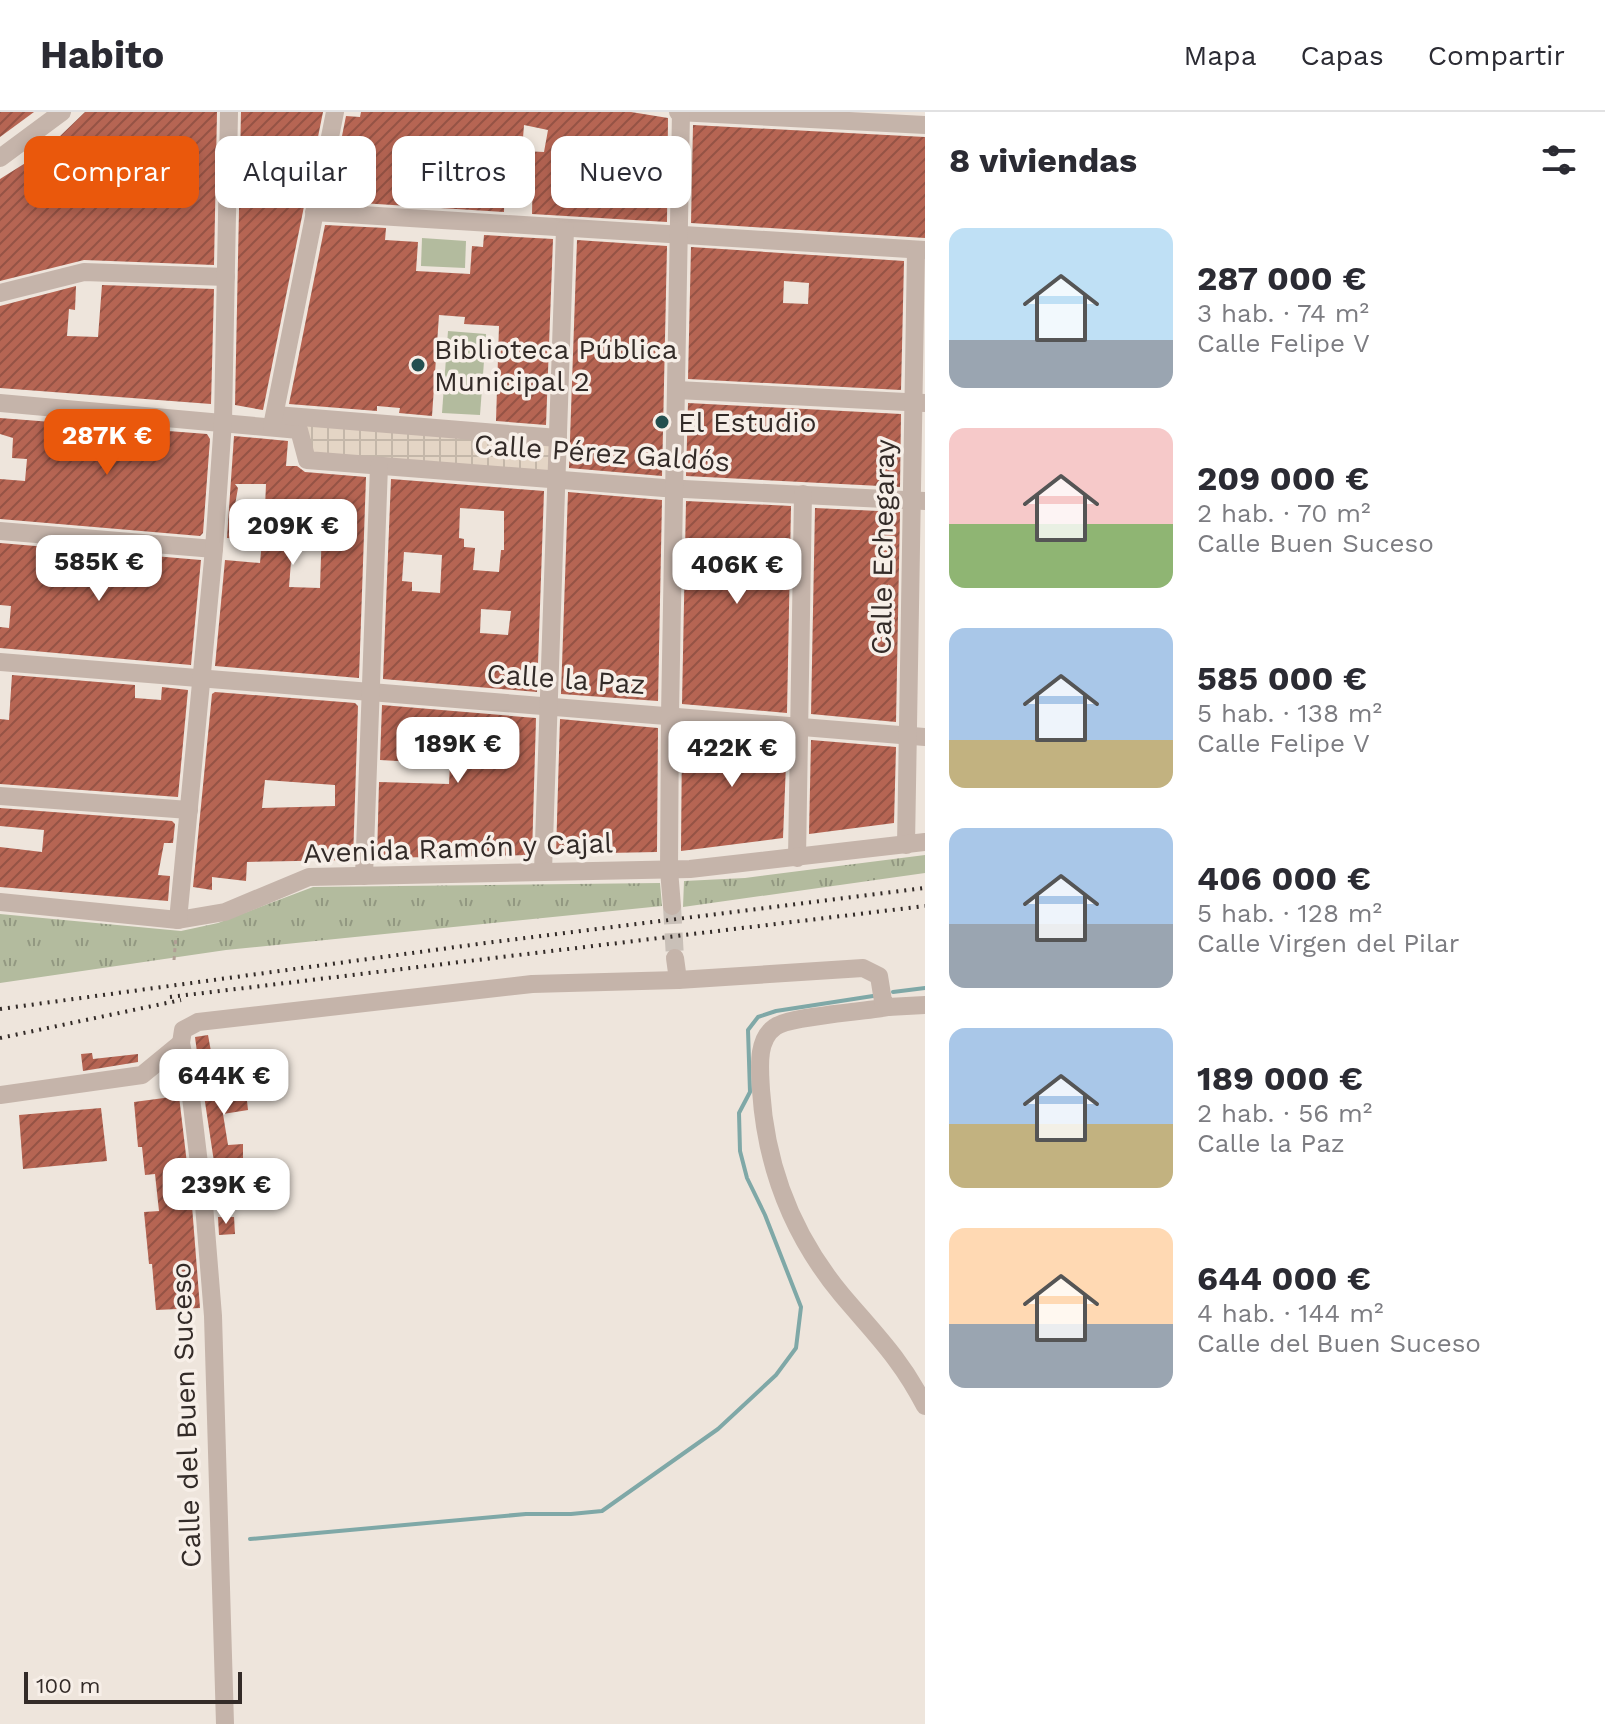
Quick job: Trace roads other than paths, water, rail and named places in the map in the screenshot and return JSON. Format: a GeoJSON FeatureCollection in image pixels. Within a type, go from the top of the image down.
{"type":"FeatureCollection","features":[{"type":"Feature","properties":{"kind":"street"},"geometry":{"type":"LineString","coordinates":[[0,158],[62,112]]}},
{"type":"Feature","properties":{"kind":"street"},"geometry":{"type":"LineString","coordinates":[[178,920],[214,549],[223,421],[229,112]]}},
{"type":"Feature","properties":{"kind":"street"},"geometry":{"type":"LineString","coordinates":[[273,420],[335,112]]}},
{"type":"Feature","properties":{"kind":"street"},"geometry":{"type":"LineString","coordinates":[[672,906],[669,870],[670,715],[680,112],[925,125]]}},
{"type":"Feature","properties":{"kind":"street"},"geometry":{"type":"LineString","coordinates":[[314,212],[920,250]]}},
{"type":"Feature","properties":{"kind":"street"},"geometry":{"type":"LineString","coordinates":[[543,871],[565,229]]}},
{"type":"Feature","properties":{"kind":"street","name":"Calle Echegaray"},"geometry":{"type":"LineString","coordinates":[[916,843],[920,250]]}},
{"type":"Feature","properties":{"kind":"street"},"geometry":{"type":"LineString","coordinates":[[0,293],[78,272],[226,277]]}},
{"type":"Feature","properties":{"kind":"street"},"geometry":{"type":"LineString","coordinates":[[677,390],[919,403]]}},
{"type":"Feature","properties":{"kind":"street"},"geometry":{"type":"LineString","coordinates":[[0,403],[223,421],[273,420],[558,438]]}},
{"type":"Feature","properties":{"kind":"street","name":"Calle Pérez Galdós"},"geometry":{"type":"LineString","coordinates":[[273,420],[299,430],[307,460],[675,488],[918,501]]}},
{"type":"Feature","properties":{"kind":"street"},"geometry":{"type":"LineString","coordinates":[[364,876],[379,466]]}},
{"type":"Feature","properties":{"kind":"street"},"geometry":{"type":"LineString","coordinates":[[797,858],[803,494]]}},
{"type":"Feature","properties":{"kind":"street"},"geometry":{"type":"LineString","coordinates":[[0,531],[214,549]]}},
{"type":"Feature","properties":{"kind":"street","name":"Calle la Paz"},"geometry":{"type":"LineString","coordinates":[[0,662],[917,736]]}},
{"type":"Feature","properties":{"kind":"street"},"geometry":{"type":"LineString","coordinates":[[0,796],[189,810]]}},
{"type":"Feature","properties":{"kind":"street","name":"Avenida Ramón y Cajal"},"geometry":{"type":"LineString","coordinates":[[0,902],[178,920],[225,912],[309,877],[669,870],[916,843]]}},
{"type":"Feature","properties":{"kind":"street"},"geometry":{"type":"LineString","coordinates":[[675,958],[678,980]]}},
{"type":"Feature","properties":{"kind":"street"},"geometry":{"type":"LineString","coordinates":[[0,1095],[142,1075],[181,1043],[183,1030],[198,1022],[532,984],[678,980],[863,968],[879,976],[883,1001],[888,1007]]}},
{"type":"Feature","properties":{"kind":"street"},"geometry":{"type":"LineString","coordinates":[[925,1005],[888,1007],[787,1022],[771,1030],[765,1039],[760,1066],[763,1119],[772,1167],[801,1237],[842,1295],[878,1333],[912,1380],[925,1406]]}},
{"type":"Feature","properties":{"kind":"street","name":"Calle del Buen Suceso"},"geometry":{"type":"LineString","coordinates":[[181,1043],[190,1089],[204,1205],[213,1316],[225,1724]]}},
{"type":"Feature","properties":{"kind":"waterway"},"geometry":{"type":"LineString","coordinates":[[893,992],[925,988]]}},
{"type":"Feature","properties":{"kind":"waterway"},"geometry":{"type":"LineString","coordinates":[[250,1539],[526,1514],[602,1511],[718,1429],[776,1375],[796,1348],[801,1307],[747,1178],[740,1151],[739,1113],[750,1092],[748,1030],[758,1017],[776,1011],[873,996]]}},
{"type":"Feature","properties":{"kind":"tunnel"},"geometry":{"type":"LineString","coordinates":[[672,906],[675,958]]}},
{"type":"Feature","properties":{"kind":"railway"},"geometry":{"type":"LineString","coordinates":[[0,1009],[493,942],[925,888]]}},
{"type":"Feature","properties":{"kind":"railway"},"geometry":{"type":"LineString","coordinates":[[170,997],[925,906]]}},
{"type":"Feature","properties":{"kind":"railway"},"geometry":{"type":"LineString","coordinates":[[0,1038],[181,1000]]}},
{"type":"Feature","properties":{"kind":"place","name":"Biblioteca Pública Municipal 2"},"geometry":{"type":"Point","coordinates":[418,365]}},
{"type":"Feature","properties":{"kind":"place","name":"El Estudio"},"geometry":{"type":"Point","coordinates":[662,422]}}]}
